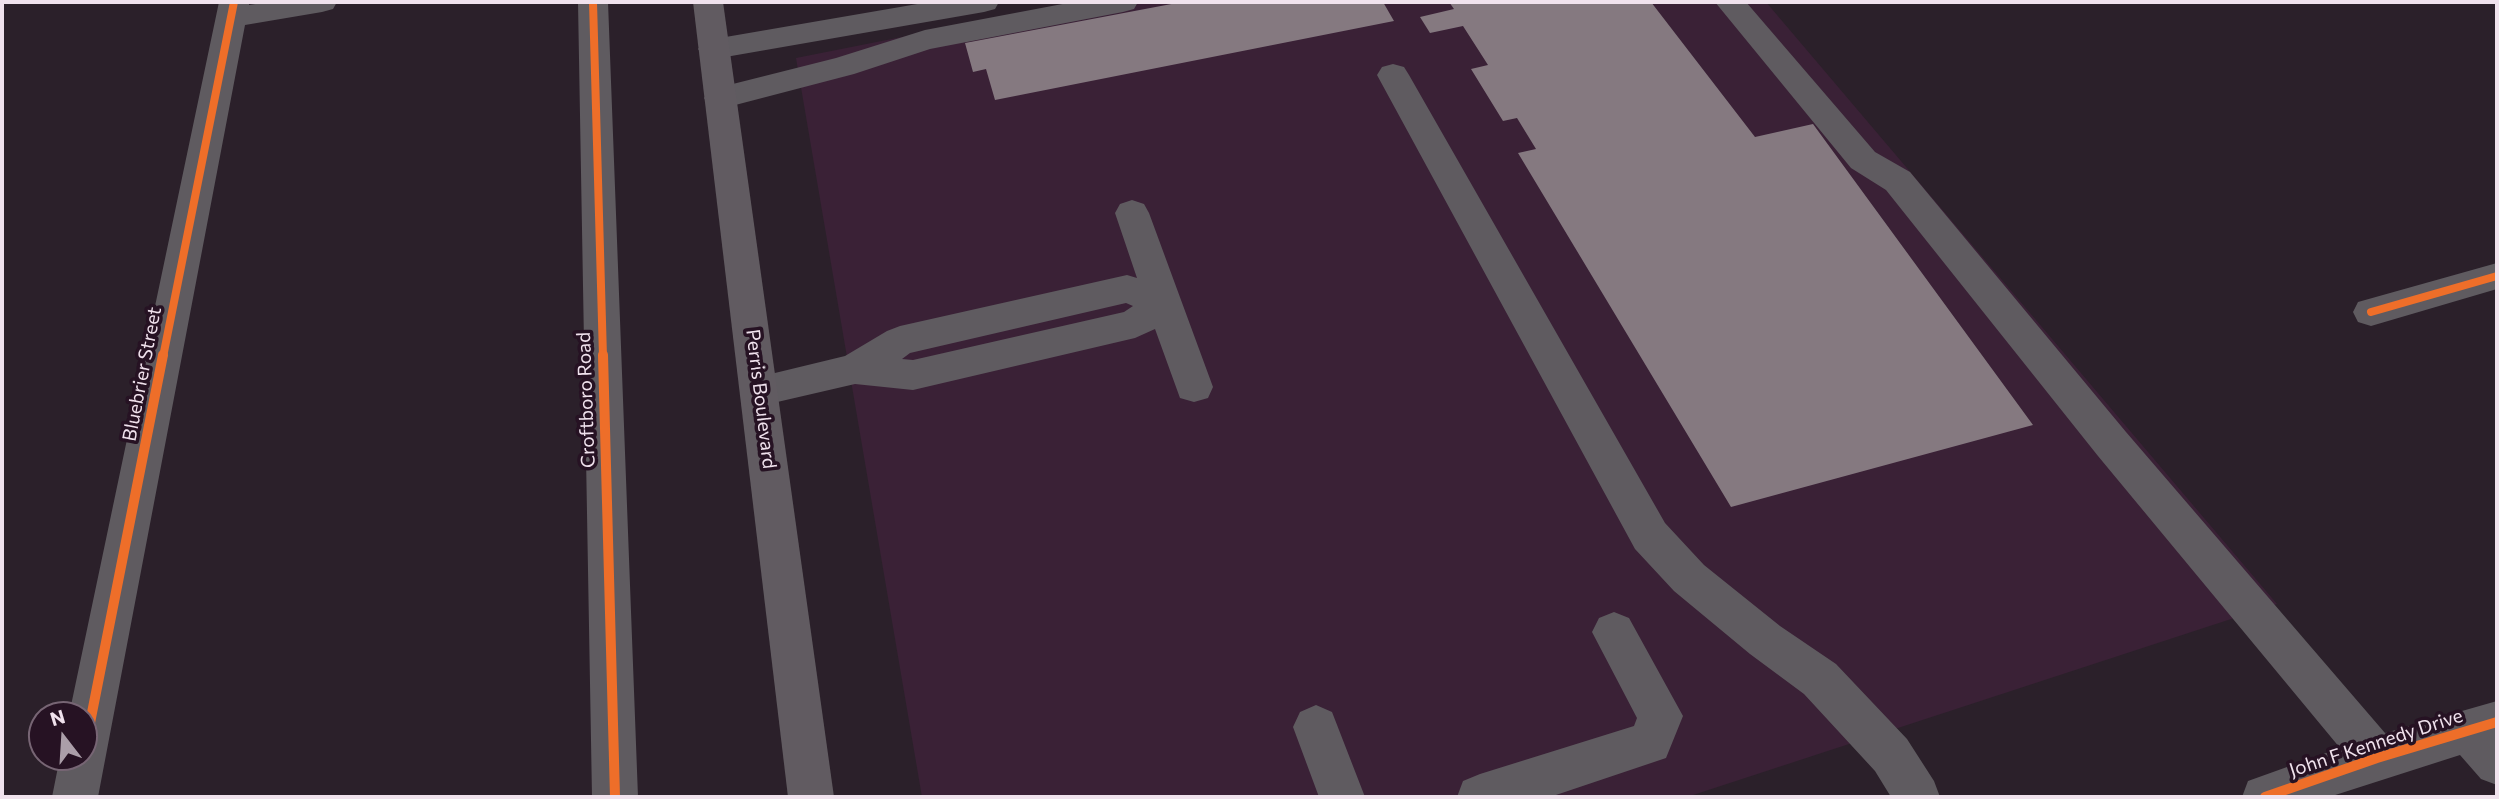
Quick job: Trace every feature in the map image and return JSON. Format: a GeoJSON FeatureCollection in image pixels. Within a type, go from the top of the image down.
{"type":"FeatureCollection","features":[{"type":"Feature","properties":{"kind":"main road","name":"Perris Boulevard"},"geometry":{"type":"LineString","coordinates":[[708,2],[811,797]]}},
{"type":"Feature","properties":{"kind":"street"},"geometry":{"type":"LineString","coordinates":[[232,10],[322,2]]}},
{"type":"Feature","properties":{"kind":"street","name":"Croftboro Road"},"geometry":{"type":"LineString","coordinates":[[593,2],[615,797]]}},
{"type":"Feature","properties":{"kind":"street"},"geometry":{"type":"LineString","coordinates":[[714,49],[979,2]]}},
{"type":"Feature","properties":{"kind":"street"},"geometry":{"type":"LineString","coordinates":[[720,98],[844,67],[925,40],[1124,2]]}},
{"type":"Feature","properties":{"kind":"street"},"geometry":{"type":"LineString","coordinates":[[1730,2],[1863,160],[1898,181],[2112,443],[2377,758]]}},
{"type":"Feature","properties":{"kind":"street","name":"Bluebrier Street"},"geometry":{"type":"LineString","coordinates":[[95,701],[232,10]]}},
{"type":"Feature","properties":{"kind":"street"},"geometry":{"type":"LineString","coordinates":[[1393,75],[1650,536],[1689,578],[1765,640],[1820,679],[1891,755],[1917,797]]}},
{"type":"Feature","properties":{"kind":"street"},"geometry":{"type":"LineString","coordinates":[[1132,213],[1194,387]]}},
{"type":"Feature","properties":{"kind":"street"},"geometry":{"type":"LineString","coordinates":[[2371,313],[2497,276]]}},
{"type":"Feature","properties":{"kind":"street"},"geometry":{"type":"LineString","coordinates":[[760,391],[855,369],[913,375],[1135,324],[1163,302]]}},
{"type":"Feature","properties":{"kind":"street"},"geometry":{"type":"LineString","coordinates":[[1480,797],[1650,743],[1660,716],[1614,632]]}},
{"type":"Feature","properties":{"kind":"street"},"geometry":{"type":"LineString","coordinates":[[1316,727],[1342,797]]}},
{"type":"Feature","properties":{"kind":"street","name":"John F Kennedy Drive"},"geometry":{"type":"LineString","coordinates":[[2265,797],[2377,758],[2488,739]]}},
{"type":"Feature","properties":{"kind":"street","name":"Bluebrier Street"},"geometry":{"type":"LineString","coordinates":[[75,797],[81,771]]}},
{"type":"Feature","properties":{"kind":"shaded area"},"geometry":{"type":"Polygon","coordinates":[[[1078,2],[1766,2],[2277,604],[1687,797],[922,797],[796,58],[1078,2]]]}},
{"type":"Feature","properties":{"kind":"building"},"geometry":{"type":"Polygon","coordinates":[[[1182,2],[1383,2],[1394,21],[995,100],[986,69],[973,72],[965,43],[1182,2]]]}},
{"type":"Feature","properties":{"kind":"building"},"geometry":{"type":"Polygon","coordinates":[[[1449,2],[1651,2],[1755,137],[1813,124],[2033,425],[1731,507],[1518,153],[1536,149],[1517,118],[1503,121],[1471,69],[1488,65],[1463,26],[1430,33],[1420,17],[1454,9],[1449,2]]]}},
{"type":"Feature","properties":{"kind":"cycle path"},"geometry":{"type":"LineString","coordinates":[[94,701],[234,2]]}},
{"type":"Feature","properties":{"kind":"cycle path"},"geometry":{"type":"LineString","coordinates":[[593,2],[615,797]]}},
{"type":"Feature","properties":{"kind":"cycle path"},"geometry":{"type":"LineString","coordinates":[[2371,312],[2497,276]]}},
{"type":"Feature","properties":{"kind":"cycle path"},"geometry":{"type":"LineString","coordinates":[[2265,797],[2377,758],[2497,722]]}}]}
